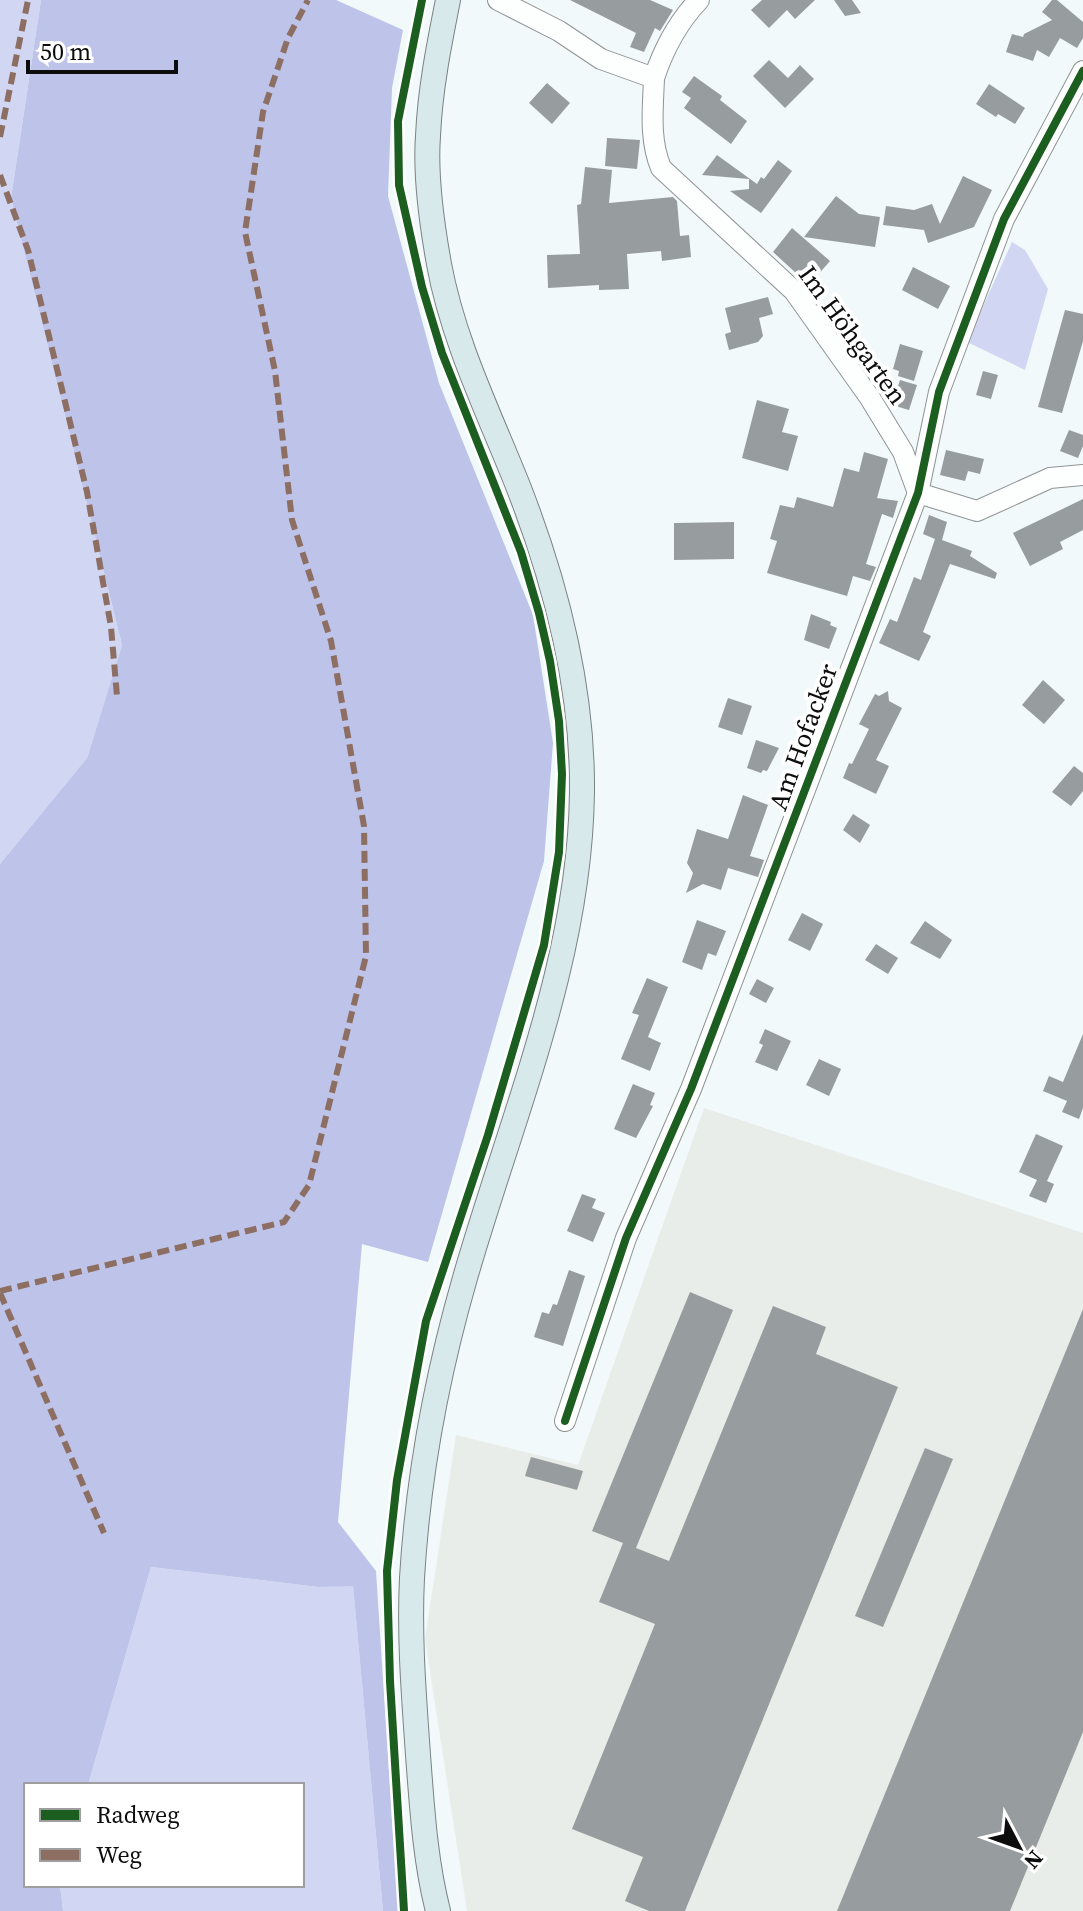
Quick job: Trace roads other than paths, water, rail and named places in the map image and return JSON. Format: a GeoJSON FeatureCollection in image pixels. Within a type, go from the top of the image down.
{"type":"FeatureCollection","features":[{"type":"Feature","properties":{"kind":"main road"},"geometry":{"type":"LineString","coordinates":[[438,1911],[421,1794],[413,1685],[412,1581],[422,1477],[445,1357],[465,1277],[554,990],[577,865],[582,799],[580,736],[569,651],[557,597],[519,489],[466,360],[439,266],[427,140],[436,61],[448,0]]}},
{"type":"Feature","properties":{"kind":"street"},"geometry":{"type":"LineString","coordinates":[[498,0],[559,31],[601,59],[654,78]]}},
{"type":"Feature","properties":{"kind":"street","name":"Im Höhgarten"},"geometry":{"type":"LineString","coordinates":[[699,0],[679,23],[663,52],[654,78],[652,130],[654,150],[661,168],[794,291],[887,425],[903,452],[918,493]]}},
{"type":"Feature","properties":{"kind":"street","name":"Am Hofacker"},"geometry":{"type":"LineString","coordinates":[[565,1421],[626,1238],[691,1089],[918,493],[939,392],[1004,219],[1083,71]]}},
{"type":"Feature","properties":{"kind":"street"},"geometry":{"type":"LineString","coordinates":[[918,493],[977,511],[1050,478],[1083,475]]}}]}
